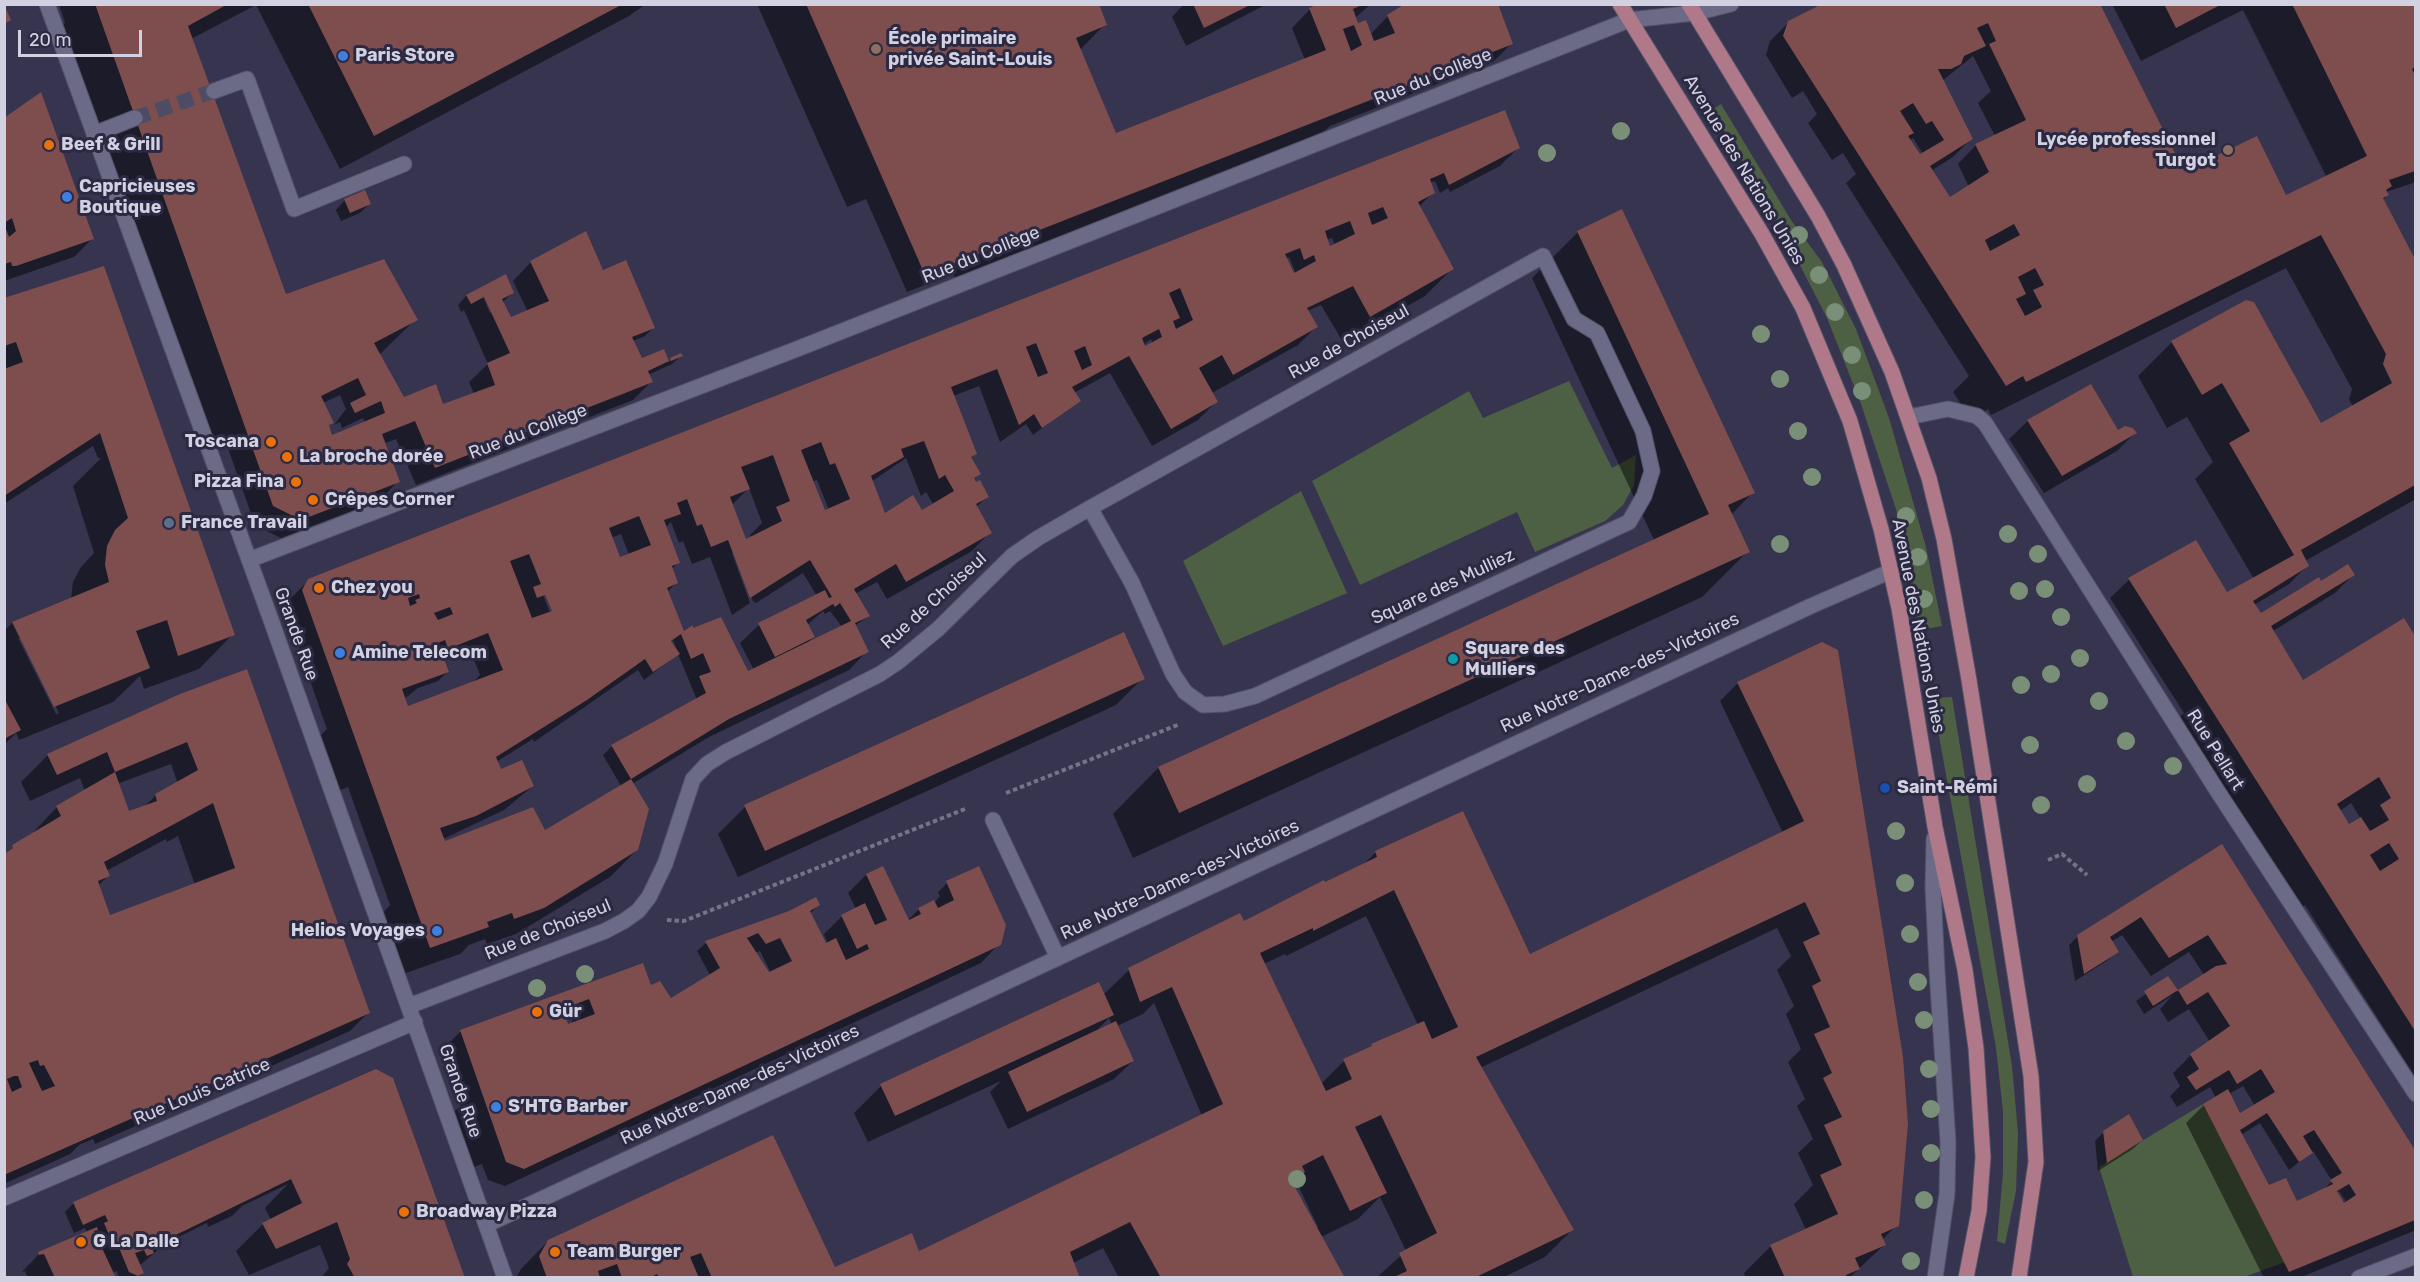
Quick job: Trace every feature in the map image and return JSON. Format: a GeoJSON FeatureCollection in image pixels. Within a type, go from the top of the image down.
{"type":"FeatureCollection","features":[{"type":"Feature","properties":{"kind":"main road","name":"Avenue des Nations Unies"},"geometry":{"type":"LineString","coordinates":[[1620,4],[1762,234],[1803,308],[1850,421],[1892,571],[1935,827],[1965,970],[1980,1087],[1983,1157],[1981,1191],[1966,1278]]}},
{"type":"Feature","properties":{"kind":"main road"},"geometry":{"type":"LineString","coordinates":[[1692,9],[1818,216],[1873,327],[1909,417],[1944,539],[2002,879],[2031,1076],[2036,1162],[2019,1278]]}},
{"type":"Feature","properties":{"kind":"street","name":"Grande Rue"},"geometry":{"type":"LineString","coordinates":[[47,4],[249,560],[505,1278]]}},
{"type":"Feature","properties":{"kind":"street","name":"Rue du Collège"},"geometry":{"type":"LineString","coordinates":[[249,560],[797,349],[1629,20],[1731,4]]}},
{"type":"Feature","properties":{"kind":"street"},"geometry":{"type":"LineString","coordinates":[[214,91],[247,79],[294,209],[404,165]]}},
{"type":"Feature","properties":{"kind":"street"},"geometry":{"type":"LineString","coordinates":[[94,134],[135,118]]}},
{"type":"Feature","properties":{"kind":"street","name":"Rue de Choiseul"},"geometry":{"type":"LineString","coordinates":[[409,1006],[605,931],[638,911],[649,897],[665,864],[693,779],[707,764],[726,752],[880,674],[898,662],[938,629],[1012,556],[1038,538],[1543,256]]}},
{"type":"Feature","properties":{"kind":"street","name":"Square des Mulliez"},"geometry":{"type":"LineString","coordinates":[[1203,705],[1225,704],[1255,696],[1629,522],[1644,496],[1652,471],[1643,431],[1597,333],[1574,319],[1543,256]]}},
{"type":"Feature","properties":{"kind":"street","name":"Rue Pellart"},"geometry":{"type":"LineString","coordinates":[[1909,417],[1948,409],[1977,416],[1985,423],[2218,792],[2415,1094]]}},
{"type":"Feature","properties":{"kind":"street"},"geometry":{"type":"LineString","coordinates":[[1090,508],[1132,583],[1173,674],[1185,692],[1203,705]]}},
{"type":"Feature","properties":{"kind":"street","name":"Rue Notre-Dame-des-Victoires"},"geometry":{"type":"LineString","coordinates":[[486,1225],[1811,606],[1892,571]]}},
{"type":"Feature","properties":{"kind":"street"},"geometry":{"type":"LineString","coordinates":[[993,820],[1059,958]]}},
{"type":"Feature","properties":{"kind":"street"},"geometry":{"type":"LineString","coordinates":[[1935,827],[1933,888],[1948,1143],[1947,1194],[1935,1278]]}},
{"type":"Feature","properties":{"kind":"street","name":"Rue Louis Catrice"},"geometry":{"type":"LineString","coordinates":[[4,1198],[415,1022]]}},
{"type":"Feature","properties":{"kind":"street"},"geometry":{"type":"LineString","coordinates":[[2359,1278],[2415,1256]]}},
{"type":"Feature","properties":{"kind":"path"},"geometry":{"type":"LineString","coordinates":[[995,797],[1182,724],[1203,705]]}},
{"type":"Feature","properties":{"kind":"path"},"geometry":{"type":"LineString","coordinates":[[638,911],[667,920],[684,921],[973,806]]}},
{"type":"Feature","properties":{"kind":"path"},"geometry":{"type":"LineString","coordinates":[[2048,860],[2062,854],[2087,875]]}},
{"type":"Feature","properties":{"kind":"green space"},"geometry":{"type":"Polygon","coordinates":[[[1721,104],[1791,220],[1822,262],[1856,329],[1889,418],[1926,547],[1942,626],[1920,630],[1896,509],[1861,404],[1827,318],[1781,228],[1712,110],[1721,104]]]}},
{"type":"Feature","properties":{"kind":"green space"},"geometry":{"type":"Polygon","coordinates":[[[1569,381],[1612,468],[1636,455],[1634,485],[1623,505],[1605,521],[1535,552],[1517,512],[1360,585],[1312,481],[1469,391],[1483,418],[1569,381]]]}},
{"type":"Feature","properties":{"kind":"green space"},"geometry":{"type":"Polygon","coordinates":[[[1301,491],[1347,593],[1223,646],[1183,561],[1301,491]]]}},
{"type":"Feature","properties":{"kind":"green space"},"geometry":{"type":"Polygon","coordinates":[[[1952,697],[2012,1066],[2018,1133],[2016,1191],[2005,1244],[1997,1241],[2003,1173],[2003,1111],[1996,1048],[1932,698],[1952,697]]]}},
{"type":"Feature","properties":{"kind":"green space"},"geometry":{"type":"Polygon","coordinates":[[[2203,1104],[2285,1262],[2244,1277],[2133,1277],[2099,1167],[2203,1104]]]}},
{"type":"Feature","properties":{"kind":"building"},"geometry":{"type":"Polygon","coordinates":[[[4,4],[11,20],[4,24],[4,4]]]}},
{"type":"Feature","properties":{"kind":"building"},"geometry":{"type":"Polygon","coordinates":[[[95,4],[228,4],[188,26],[286,294],[384,259],[418,320],[374,343],[404,397],[436,384],[443,404],[495,385],[487,363],[510,353],[484,297],[471,304],[466,295],[506,274],[514,293],[502,299],[511,317],[549,301],[530,261],[586,231],[603,270],[626,260],[655,328],[632,337],[642,358],[664,349],[669,361],[648,371],[653,382],[435,468],[415,421],[382,434],[400,482],[301,520],[273,506],[95,4]],[[358,378],[321,396],[334,423],[329,425],[332,435],[385,413],[381,401],[355,413],[350,403],[366,395],[358,378]]]}},
{"type":"Feature","properties":{"kind":"building"},"geometry":{"type":"Polygon","coordinates":[[[308,4],[623,4],[374,136],[308,4]]]}},
{"type":"Feature","properties":{"kind":"building"},"geometry":{"type":"Polygon","coordinates":[[[806,4],[1099,4],[1107,25],[1076,38],[1116,133],[1326,50],[1309,8],[1318,4],[1364,4],[1353,9],[1358,23],[1366,20],[1374,41],[1395,33],[1387,15],[1405,4],[1498,4],[1513,44],[925,275],[806,4]],[[1354,25],[1343,29],[1351,51],[1362,45],[1354,25]]]}},
{"type":"Feature","properties":{"kind":"building"},"geometry":{"type":"Polygon","coordinates":[[[1193,4],[1252,4],[1204,28],[1193,4]]]}},
{"type":"Feature","properties":{"kind":"building"},"geometry":{"type":"Polygon","coordinates":[[[1822,4],[2100,4],[2184,171],[2257,136],[2286,195],[2367,156],[2292,4],[2415,4],[2415,67],[2412,69],[2415,75],[2415,171],[2389,180],[2392,186],[2386,190],[2389,195],[2383,198],[2415,259],[2415,485],[2301,550],[2309,566],[2253,601],[2261,613],[2319,577],[2321,581],[2348,564],[2355,575],[2271,626],[2303,680],[2404,618],[2415,636],[2415,1031],[2128,578],[2196,540],[2227,592],[2294,555],[2229,443],[2250,431],[2222,383],[2202,395],[2171,341],[2246,300],[2254,302],[2321,423],[2392,383],[2383,364],[2386,354],[2321,235],[2026,382],[2023,376],[2006,386],[1783,36],[1788,21],[1822,4]],[[1988,23],[1977,28],[1986,46],[1964,56],[1961,64],[1951,69],[1938,69],[1973,139],[1930,166],[1950,197],[1989,172],[1975,144],[2026,120],[1989,44],[1996,41],[1988,23]],[[1913,103],[1900,111],[1914,133],[1908,136],[1920,154],[1944,140],[1932,121],[1926,124],[1913,103]],[[2014,224],[1985,240],[1990,251],[2020,235],[2014,224]],[[2035,268],[2018,277],[2026,294],[2016,299],[2025,316],[2042,307],[2033,290],[2044,285],[2035,268]],[[2379,777],[2337,804],[2349,824],[2361,817],[2370,831],[2389,820],[2380,805],[2391,798],[2379,777]],[[2389,843],[2370,855],[2380,871],[2399,859],[2389,843]]]}},
{"type":"Feature","properties":{"kind":"building"},"geometry":{"type":"Polygon","coordinates":[[[2164,4],[2222,4],[2176,28],[2164,4]]]}},
{"type":"Feature","properties":{"kind":"building"},"geometry":{"type":"Polygon","coordinates":[[[41,92],[94,239],[12,266],[11,262],[4,264],[4,224],[9,237],[16,231],[12,218],[4,223],[4,118],[41,92]]]}},
{"type":"Feature","properties":{"kind":"building"},"geometry":{"type":"Polygon","coordinates":[[[1505,110],[1520,148],[1449,185],[1444,173],[1430,179],[1435,193],[1418,202],[1454,269],[1370,317],[1353,286],[1307,308],[1318,327],[1233,375],[1222,355],[1199,368],[1218,402],[1171,429],[1129,356],[1072,387],[1081,401],[1042,428],[1034,414],[1019,425],[997,369],[951,387],[977,454],[971,457],[981,474],[974,478],[976,482],[980,480],[989,497],[976,504],[992,533],[906,582],[896,564],[854,589],[870,616],[855,623],[869,652],[729,719],[631,779],[649,809],[638,850],[544,908],[514,919],[512,913],[487,922],[489,927],[430,948],[302,590],[308,579],[1505,110]],[[1383,207],[1368,213],[1372,225],[1388,218],[1383,207]],[[1350,221],[1325,231],[1330,246],[1355,234],[1350,221]],[[1300,248],[1285,254],[1294,273],[1316,261],[1314,255],[1304,260],[1300,248]],[[1180,288],[1169,293],[1180,318],[1173,321],[1176,329],[1193,320],[1180,288]],[[1159,329],[1142,338],[1145,346],[1162,337],[1159,329]],[[1036,343],[1026,347],[1038,377],[1048,373],[1036,343]],[[1085,346],[1074,351],[1082,370],[1092,365],[1085,346]],[[924,441],[901,449],[904,457],[871,476],[885,513],[913,495],[922,510],[954,491],[945,475],[939,479],[924,441]],[[821,442],[801,450],[825,510],[850,499],[835,463],[830,465],[821,442]],[[773,455],[741,467],[750,489],[730,497],[746,539],[782,521],[776,507],[790,501],[773,455]],[[687,499],[677,503],[681,514],[664,520],[680,563],[672,566],[678,583],[667,588],[684,631],[693,625],[693,628],[721,617],[748,671],[851,621],[840,603],[835,607],[833,604],[806,620],[815,637],[775,657],[758,623],[825,590],[829,598],[832,597],[810,560],[750,598],[728,540],[711,547],[702,524],[697,526],[687,499]],[[639,516],[609,528],[620,557],[651,545],[639,516]],[[529,554],[510,561],[532,618],[552,611],[545,595],[537,598],[533,587],[541,584],[529,554]],[[419,594],[408,598],[410,606],[417,603],[415,600],[420,598],[419,594]],[[450,607],[434,613],[438,620],[453,614],[450,607]],[[488,633],[448,649],[445,640],[438,643],[449,672],[402,689],[408,706],[503,670],[488,633]],[[681,634],[671,641],[680,654],[653,672],[645,659],[587,700],[496,757],[501,769],[522,760],[534,786],[476,816],[440,828],[445,841],[533,807],[545,830],[631,779],[611,745],[706,693],[699,676],[711,672],[703,653],[691,659],[681,634]]]}},
{"type":"Feature","properties":{"kind":"building"},"geometry":{"type":"Polygon","coordinates":[[[365,190],[371,204],[350,213],[344,199],[365,190]]]}},
{"type":"Feature","properties":{"kind":"building","name":"Square des Mulliers"},"geometry":{"type":"Polygon","coordinates":[[[1622,209],[1755,493],[1728,505],[1750,552],[1179,813],[1158,767],[1709,514],[1577,231],[1622,209]]]}},
{"type":"Feature","properties":{"kind":"building"},"geometry":{"type":"Polygon","coordinates":[[[104,266],[235,635],[178,656],[167,620],[136,631],[150,668],[54,707],[12,622],[109,582],[105,565],[107,546],[115,530],[128,518],[100,433],[4,496],[4,369],[23,362],[16,342],[4,346],[4,298],[104,266]]]}},
{"type":"Feature","properties":{"kind":"building"},"geometry":{"type":"Polygon","coordinates":[[[681,353],[683,356],[671,361],[670,358],[681,353]]]}},
{"type":"Feature","properties":{"kind":"building"},"geometry":{"type":"Polygon","coordinates":[[[2091,384],[2118,430],[2125,426],[2133,428],[2137,433],[2062,476],[2027,420],[2091,384]]]}},
{"type":"Feature","properties":{"kind":"building"},"geometry":{"type":"Polygon","coordinates":[[[1124,632],[1145,679],[765,851],[744,805],[1124,632]]]}},
{"type":"Feature","properties":{"kind":"building"},"geometry":{"type":"Polygon","coordinates":[[[1822,642],[1838,650],[1903,1057],[1908,1124],[1899,1226],[1881,1234],[1886,1245],[1855,1258],[1860,1269],[1846,1275],[1847,1278],[1785,1278],[1770,1245],[1838,1214],[1820,1175],[1842,1165],[1824,1125],[1842,1117],[1823,1078],[1832,1073],[1814,1034],[1830,1027],[1812,986],[1821,981],[1803,942],[1820,934],[1805,902],[1476,1057],[1574,1230],[1474,1278],[1392,1278],[1407,1271],[1399,1253],[1437,1233],[1381,1115],[1355,1127],[1387,1193],[1350,1211],[1323,1155],[1302,1166],[1305,1172],[1291,1180],[1345,1278],[1161,1278],[1130,1222],[1070,1252],[1080,1278],[712,1278],[701,1253],[690,1257],[699,1278],[659,1278],[657,1274],[650,1278],[622,1278],[617,1264],[598,1271],[600,1278],[547,1278],[539,1256],[548,1240],[773,1135],[835,1267],[912,1233],[919,1251],[1223,1104],[1172,987],[1140,1002],[1128,968],[1240,913],[1244,921],[1324,880],[1325,882],[1377,857],[1375,851],[1463,811],[1530,954],[1804,821],[1737,682],[1822,642]],[[1394,890],[1313,931],[1313,928],[1260,953],[1326,1091],[1352,1079],[1343,1059],[1372,1046],[1371,1044],[1424,1021],[1432,1039],[1458,1027],[1394,890]]]}},
{"type":"Feature","properties":{"kind":"building"},"geometry":{"type":"Polygon","coordinates":[[[247,669],[370,1013],[4,1175],[4,854],[13,848],[12,845],[61,816],[56,806],[115,772],[107,752],[57,775],[47,754],[180,694],[247,669]],[[187,742],[115,772],[129,811],[157,801],[155,794],[198,770],[187,742]],[[213,803],[104,862],[110,876],[98,881],[110,915],[235,868],[213,803]],[[38,1060],[29,1063],[42,1091],[55,1086],[44,1065],[40,1066],[38,1060]],[[18,1076],[7,1079],[12,1092],[22,1087],[18,1076]]]}},
{"type":"Feature","properties":{"kind":"building"},"geometry":{"type":"Polygon","coordinates":[[[4,698],[21,730],[4,739],[4,698]]]}},
{"type":"Feature","properties":{"kind":"building"},"geometry":{"type":"Polygon","coordinates":[[[2222,844],[2415,1150],[2415,1220],[2289,1272],[2203,1104],[2228,1089],[2240,1113],[2275,1092],[2261,1069],[2237,1084],[2229,1070],[2196,1090],[2187,1077],[2199,1069],[2190,1054],[2230,1026],[2208,992],[2187,1005],[2178,990],[2216,966],[2227,964],[2208,935],[2169,958],[2141,917],[2110,937],[2119,952],[2084,974],[2077,935],[2222,844]],[[2267,1113],[2240,1130],[2269,1185],[2286,1178],[2297,1201],[2333,1184],[2330,1180],[2342,1173],[2314,1130],[2303,1136],[2313,1153],[2299,1162],[2267,1113]],[[2349,1184],[2337,1191],[2344,1203],[2356,1195],[2349,1184]]]}},
{"type":"Feature","properties":{"kind":"building"},"geometry":{"type":"Polygon","coordinates":[[[883,866],[909,920],[921,914],[918,908],[934,900],[938,908],[954,900],[946,881],[979,866],[1006,925],[1001,945],[524,1169],[506,1162],[460,1030],[643,963],[651,985],[660,981],[671,998],[720,968],[705,941],[789,911],[816,897],[820,905],[810,911],[826,943],[836,938],[846,960],[869,949],[867,944],[857,949],[841,915],[865,903],[875,925],[887,920],[866,874],[883,866]],[[758,933],[747,938],[769,972],[792,961],[780,938],[766,944],[758,933]],[[589,999],[563,1009],[568,1024],[595,1014],[589,999]]]}},
{"type":"Feature","properties":{"kind":"building"},"geometry":{"type":"Polygon","coordinates":[[[2168,976],[2178,990],[2153,1006],[2144,991],[2168,976]]]}},
{"type":"Feature","properties":{"kind":"building"},"geometry":{"type":"Polygon","coordinates":[[[1099,982],[1114,1015],[895,1116],[880,1084],[1099,982]]]}},
{"type":"Feature","properties":{"kind":"building"},"geometry":{"type":"Polygon","coordinates":[[[1116,1021],[1134,1061],[1027,1112],[1008,1072],[1116,1021]]]}},
{"type":"Feature","properties":{"kind":"building"},"geometry":{"type":"Polygon","coordinates":[[[376,1069],[393,1078],[465,1278],[355,1278],[347,1264],[350,1259],[337,1222],[276,1249],[262,1223],[302,1203],[291,1179],[151,1247],[154,1253],[147,1256],[144,1250],[135,1253],[144,1273],[138,1276],[129,1272],[115,1238],[111,1240],[104,1223],[108,1221],[105,1215],[83,1225],[73,1202],[376,1069]]]}},
{"type":"Feature","properties":{"kind":"building"},"geometry":{"type":"Polygon","coordinates":[[[2129,1114],[2143,1140],[2107,1163],[2103,1131],[2129,1114]]]}},
{"type":"Feature","properties":{"kind":"building","name":"G La Dalle"},"geometry":{"type":"Polygon","coordinates":[[[97,1227],[98,1230],[94,1231],[116,1278],[55,1278],[44,1254],[39,1255],[38,1252],[97,1227]]]}},
{"type":"Feature","properties":{"kind":"tunnel"},"geometry":{"type":"LineString","coordinates":[[135,118],[214,91]]}},
{"type":"Feature","properties":{"kind":"place","name":"École primaire privée Saint-Louis"},"geometry":{"type":"Point","coordinates":[876,49]}},
{"type":"Feature","properties":{"kind":"place","name":"Paris Store"},"geometry":{"type":"Point","coordinates":[343,56]}},
{"type":"Feature","properties":{"kind":"place","name":"Beef & Grill"},"geometry":{"type":"Point","coordinates":[49,145]}},
{"type":"Feature","properties":{"kind":"place","name":"Lycée professionnel Turgot"},"geometry":{"type":"Point","coordinates":[2228,150]}},
{"type":"Feature","properties":{"kind":"place","name":"Capricieuses Boutique"},"geometry":{"type":"Point","coordinates":[67,197]}},
{"type":"Feature","properties":{"kind":"place","name":"Toscana"},"geometry":{"type":"Point","coordinates":[271,442]}},
{"type":"Feature","properties":{"kind":"place","name":"La broche dorée"},"geometry":{"type":"Point","coordinates":[287,457]}},
{"type":"Feature","properties":{"kind":"place","name":"Pizza Fina"},"geometry":{"type":"Point","coordinates":[296,482]}},
{"type":"Feature","properties":{"kind":"place","name":"Crêpes Corner"},"geometry":{"type":"Point","coordinates":[313,500]}},
{"type":"Feature","properties":{"kind":"place","name":"France Travail"},"geometry":{"type":"Point","coordinates":[169,523]}},
{"type":"Feature","properties":{"kind":"place","name":"Chez you"},"geometry":{"type":"Point","coordinates":[319,588]}},
{"type":"Feature","properties":{"kind":"place","name":"Amine Telecom"},"geometry":{"type":"Point","coordinates":[340,653]}},
{"type":"Feature","properties":{"kind":"place","name":"Square des Mulliers"},"geometry":{"type":"Point","coordinates":[1453,659]}},
{"type":"Feature","properties":{"kind":"place","name":"Saint-Rémi"},"geometry":{"type":"Point","coordinates":[1885,788]}},
{"type":"Feature","properties":{"kind":"place","name":"Helios Voyages"},"geometry":{"type":"Point","coordinates":[437,931]}},
{"type":"Feature","properties":{"kind":"place","name":"Gür"},"geometry":{"type":"Point","coordinates":[537,1012]}},
{"type":"Feature","properties":{"kind":"place","name":"S’HTG Barber"},"geometry":{"type":"Point","coordinates":[496,1107]}},
{"type":"Feature","properties":{"kind":"place","name":"Broadway Pizza"},"geometry":{"type":"Point","coordinates":[404,1212]}},
{"type":"Feature","properties":{"kind":"place","name":"G La Dalle"},"geometry":{"type":"Point","coordinates":[81,1242]}},
{"type":"Feature","properties":{"kind":"place","name":"Team Burger"},"geometry":{"type":"Point","coordinates":[555,1252]}}]}
